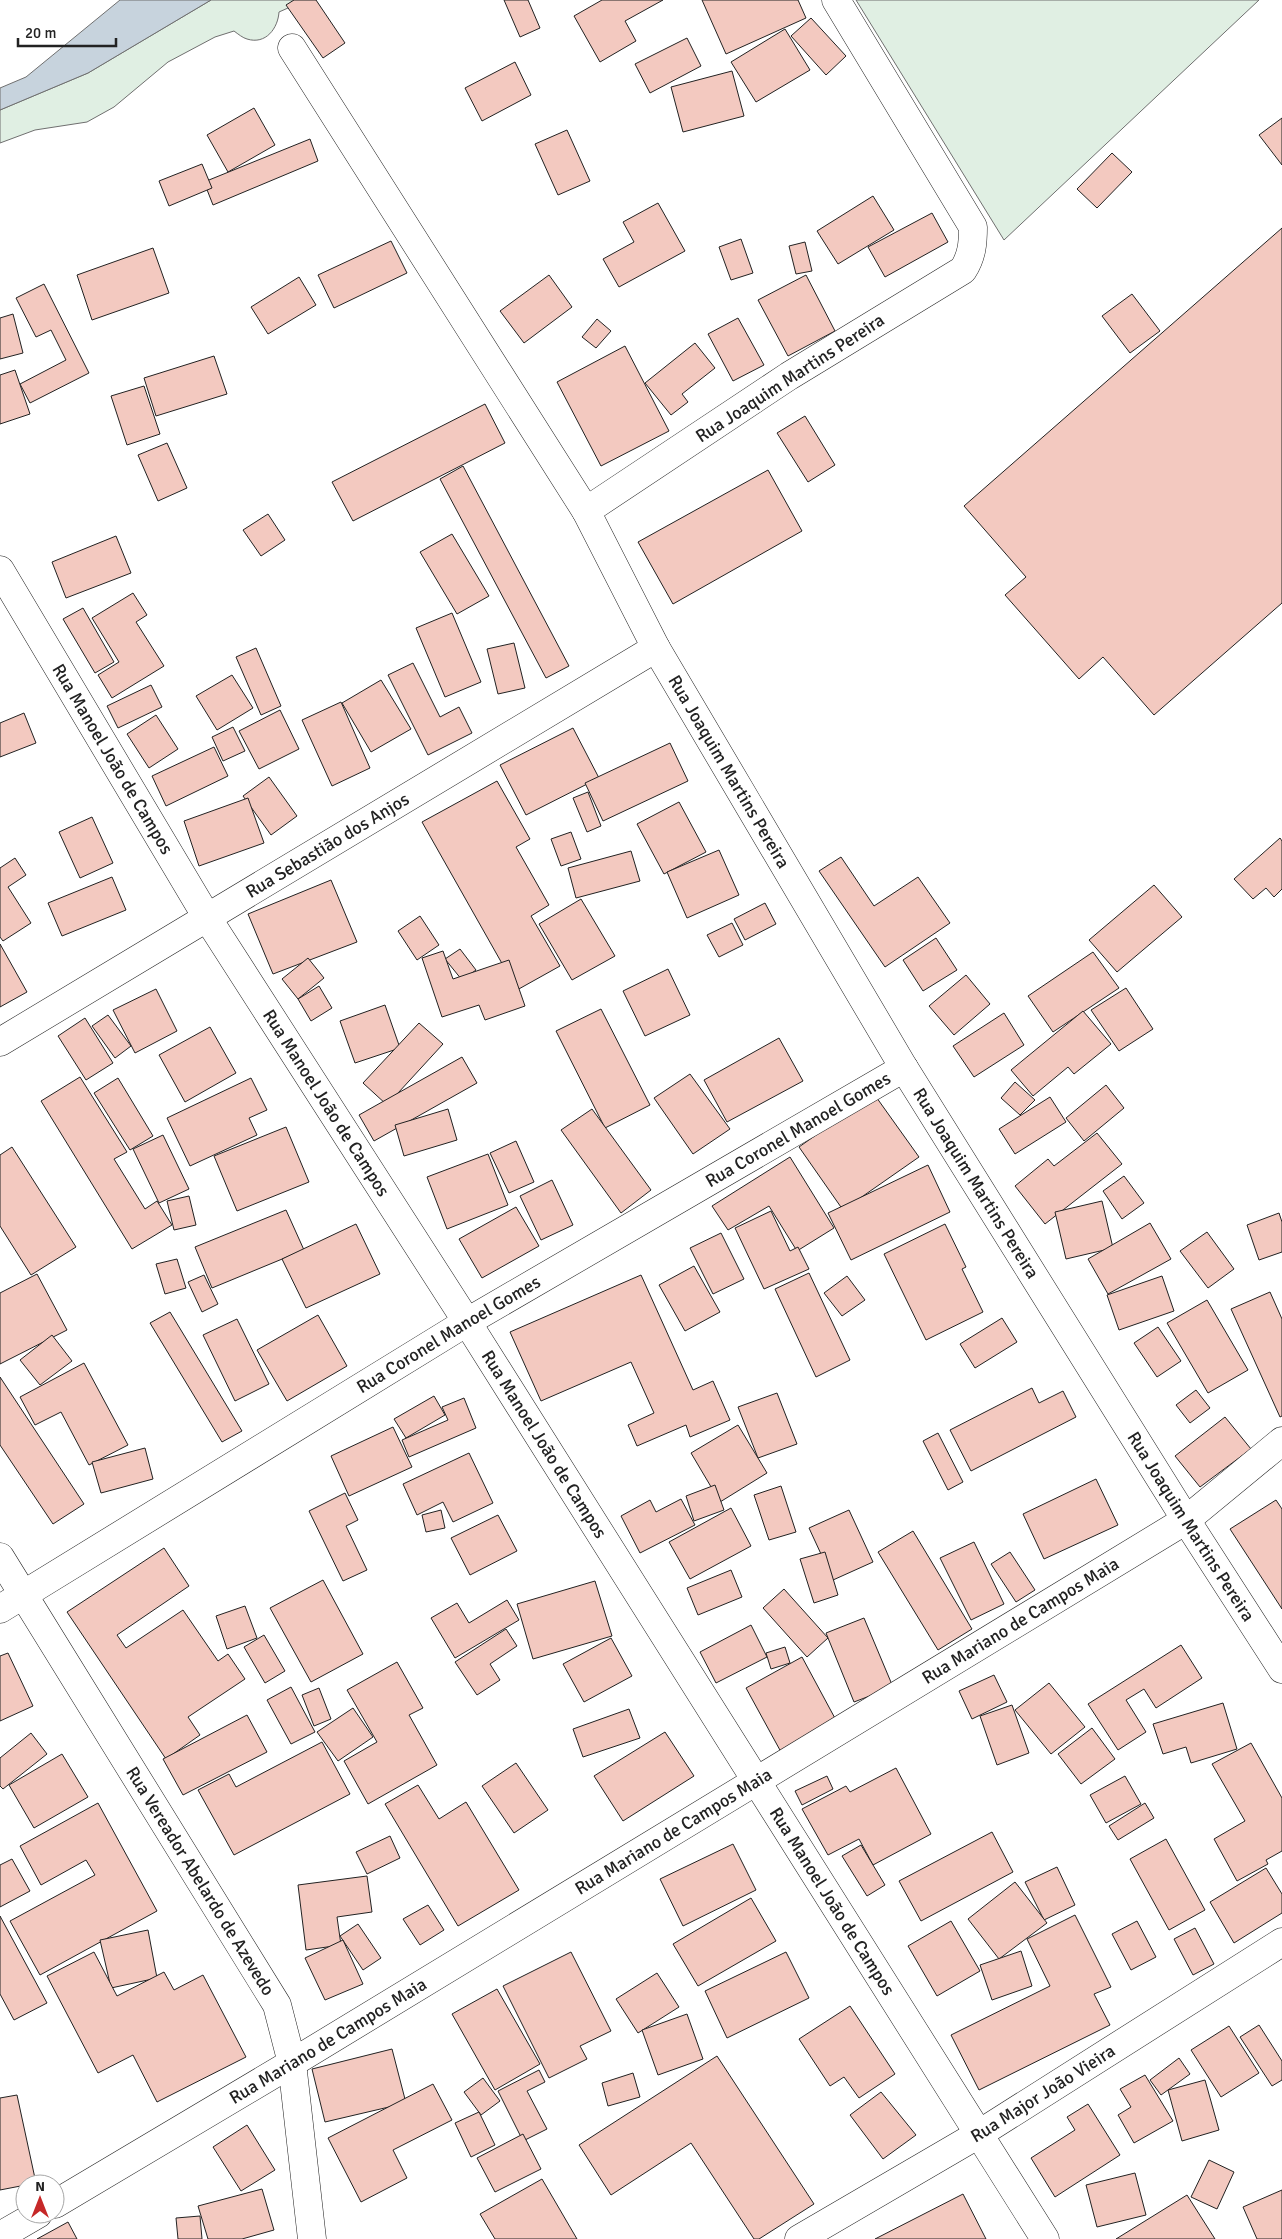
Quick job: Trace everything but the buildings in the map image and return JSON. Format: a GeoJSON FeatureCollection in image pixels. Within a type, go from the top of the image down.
{"type":"FeatureCollection","features":[{"type":"Feature","properties":{"kind":"street","name":"Rua Joaquim Martins Pereira"},"geometry":{"type":"LineString","coordinates":[[836,0],[973,227],[970,259],[963,270],[789,376],[586,511],[656,648],[904,1068],[1186,1520],[1282,1669]]}},
{"type":"Feature","properties":{"kind":"street"},"geometry":{"type":"LineString","coordinates":[[292,48],[586,511]]}},
{"type":"Feature","properties":{"kind":"street","name":"Rua Manoel João de Campos"},"geometry":{"type":"LineString","coordinates":[[0,570],[208,919],[467,1322],[1045,2239]]}},
{"type":"Feature","properties":{"kind":"street","name":"Rua Sebastião dos Anjos"},"geometry":{"type":"LineString","coordinates":[[0,1042],[208,919],[656,648]]}},
{"type":"Feature","properties":{"kind":"street","name":"Rua Coronel Manoel Gomes"},"geometry":{"type":"LineString","coordinates":[[0,1609],[467,1322],[904,1068]]}},
{"type":"Feature","properties":{"kind":"street","name":"Rua Mariano de Campos Maia"},"geometry":{"type":"LineString","coordinates":[[65,2198],[292,2063],[1186,1520],[1282,1441]]}},
{"type":"Feature","properties":{"kind":"street","name":"Rua Vereador Abelardo de Azevedo"},"geometry":{"type":"LineString","coordinates":[[0,1556],[277,2005],[292,2063],[312,2239]]}},
{"type":"Feature","properties":{"kind":"street","name":"Rua Major João Vieira"},"geometry":{"type":"LineString","coordinates":[[799,2239],[979,2134],[1282,1942]]}},
{"type":"Feature","properties":{"kind":"street"},"geometry":{"type":"LineString","coordinates":[[0,2236],[21,2224]]}},
{"type":"Feature","properties":{"kind":"green space"},"geometry":{"type":"Polygon","coordinates":[[[211,0],[306,0],[279,12],[276,24],[270,34],[260,40],[247,39],[234,31],[215,37],[168,62],[114,107],[87,122],[35,130],[0,143],[0,110],[88,73],[211,0]]]}},
{"type":"Feature","properties":{"kind":"green space"},"geometry":{"type":"Polygon","coordinates":[[[856,0],[1259,0],[1004,240],[856,0]]]}},
{"type":"Feature","properties":{"kind":"shaded area"},"geometry":{"type":"Polygon","coordinates":[[[120,0],[211,0],[88,73],[0,110],[0,88],[26,77],[120,0]]]}}]}
